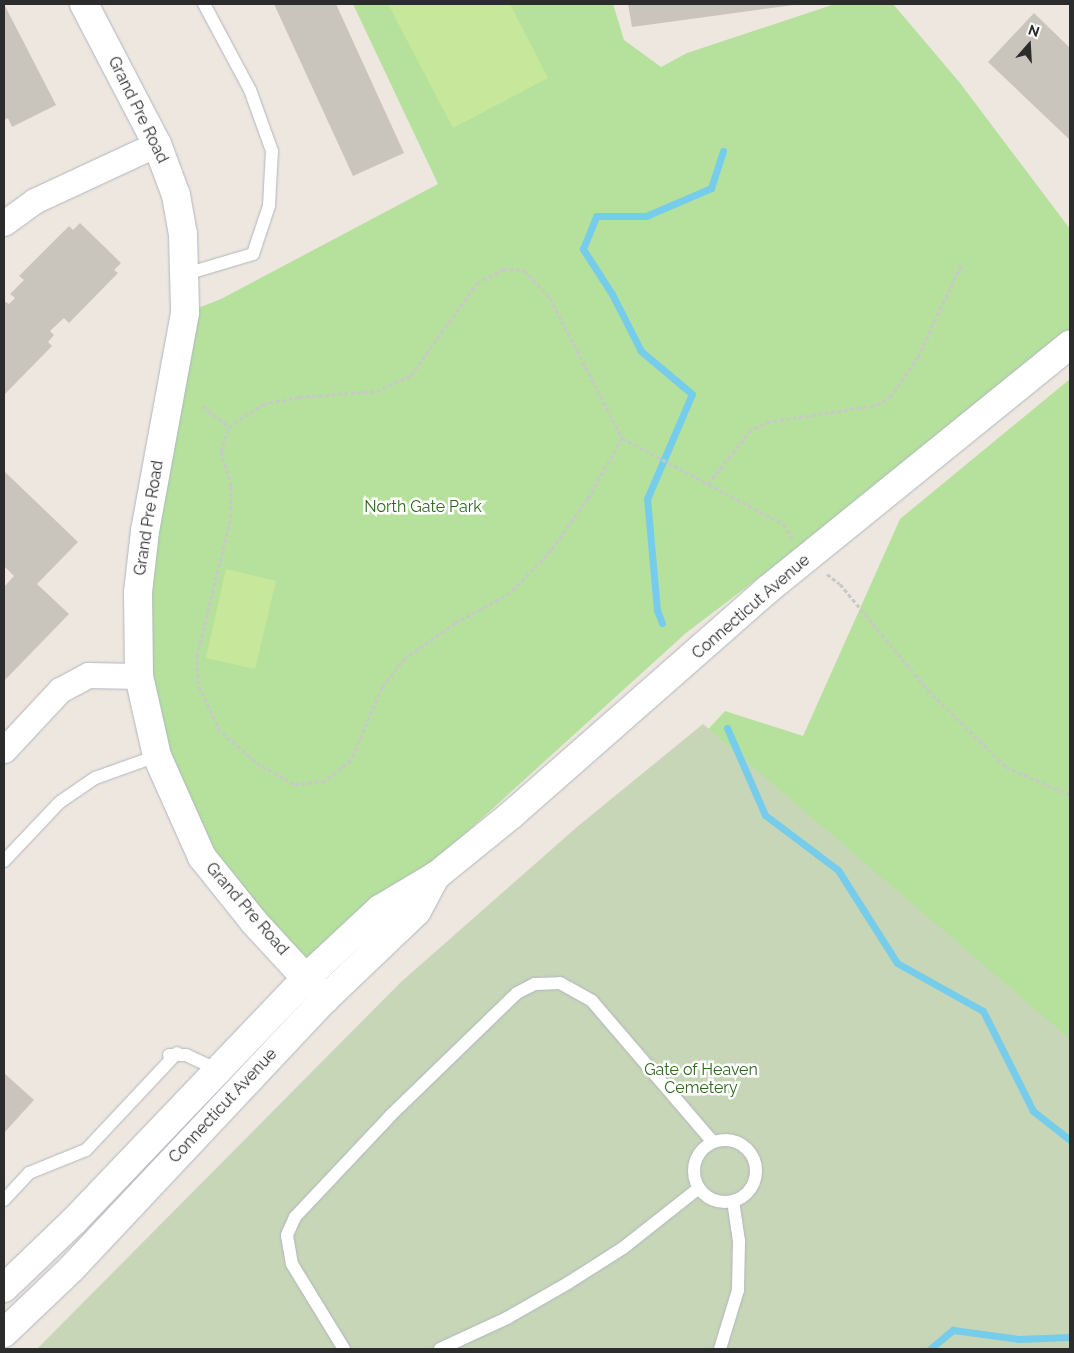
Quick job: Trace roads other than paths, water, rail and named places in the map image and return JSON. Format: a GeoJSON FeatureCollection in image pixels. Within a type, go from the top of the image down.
{"type":"FeatureCollection","features":[{"type":"Feature","properties":{"kind":"main road","name":"Grand Pre Road"},"geometry":{"type":"LineString","coordinates":[[84,4],[157,144],[176,195],[186,274],[183,322],[141,561],[137,634],[139,676],[157,756],[202,857],[254,922],[307,977],[324,999]]}},
{"type":"Feature","properties":{"kind":"main road","name":"Connecticut Avenue"},"geometry":{"type":"LineString","coordinates":[[6,1280],[74,1221],[307,977],[380,909],[437,875],[806,559],[1070,345]]}},
{"type":"Feature","properties":{"kind":"main road","name":"Connecticut Avenue"},"geometry":{"type":"LineString","coordinates":[[4,1333],[34,1306],[324,999],[417,911],[437,875]]}},
{"type":"Feature","properties":{"kind":"street"},"geometry":{"type":"LineString","coordinates":[[4,223],[34,201],[157,144]]}},
{"type":"Feature","properties":{"kind":"street"},"geometry":{"type":"LineString","coordinates":[[4,750],[60,690],[88,676],[139,676]]}},
{"type":"Feature","properties":{"kind":"lane"},"geometry":{"type":"LineString","coordinates":[[186,274],[253,254],[269,197],[272,151],[250,90],[204,4]]}},
{"type":"Feature","properties":{"kind":"lane"},"geometry":{"type":"LineString","coordinates":[[4,861],[60,802],[88,782],[157,756]]}},
{"type":"Feature","properties":{"kind":"lane"},"geometry":{"type":"LineString","coordinates":[[344,1349],[292,1264],[287,1235],[295,1216],[391,1115],[517,993],[535,984],[560,983],[576,989],[592,1001],[713,1142]]}},
{"type":"Feature","properties":{"kind":"lane"},"geometry":{"type":"LineString","coordinates":[[4,1200],[29,1173],[72,1155],[156,1064],[167,1055],[177,1054],[218,1070]]}},
{"type":"Feature","properties":{"kind":"lane"},"geometry":{"type":"LineString","coordinates":[[733,1141],[743,1145],[753,1155],[756,1166],[755,1182],[750,1191],[733,1201],[716,1201],[699,1188],[693,1168],[698,1154],[713,1142],[733,1141]]}},
{"type":"Feature","properties":{"kind":"lane"},"geometry":{"type":"LineString","coordinates":[[440,1349],[506,1318],[568,1283],[623,1248],[699,1188]]}},
{"type":"Feature","properties":{"kind":"lane"},"geometry":{"type":"LineString","coordinates":[[720,1349],[738,1290],[739,1241],[733,1201]]}},
{"type":"Feature","properties":{"kind":"lane"},"geometry":{"type":"LineString","coordinates":[[6,1280],[34,1306]]}},
{"type":"Feature","properties":{"kind":"waterway"},"geometry":{"type":"LineString","coordinates":[[662,623],[657,610],[647,499],[692,394],[641,351],[612,294],[583,249],[596,216],[646,216],[711,188],[723,151]]}},
{"type":"Feature","properties":{"kind":"waterway"},"geometry":{"type":"LineString","coordinates":[[727,728],[765,815],[838,870],[897,963],[983,1011],[1033,1111],[1070,1140]]}},
{"type":"Feature","properties":{"kind":"waterway"},"geometry":{"type":"LineString","coordinates":[[930,1349],[953,1330],[1019,1339],[1070,1337]]}},
{"type":"Feature","properties":{"kind":"park label","name":"North Gate Park"},"geometry":{"type":"Point","coordinates":[423,507]}},
{"type":"Feature","properties":{"kind":"park label","name":"Gate of Heaven Cemetery"},"geometry":{"type":"Point","coordinates":[701,1079]}}]}
